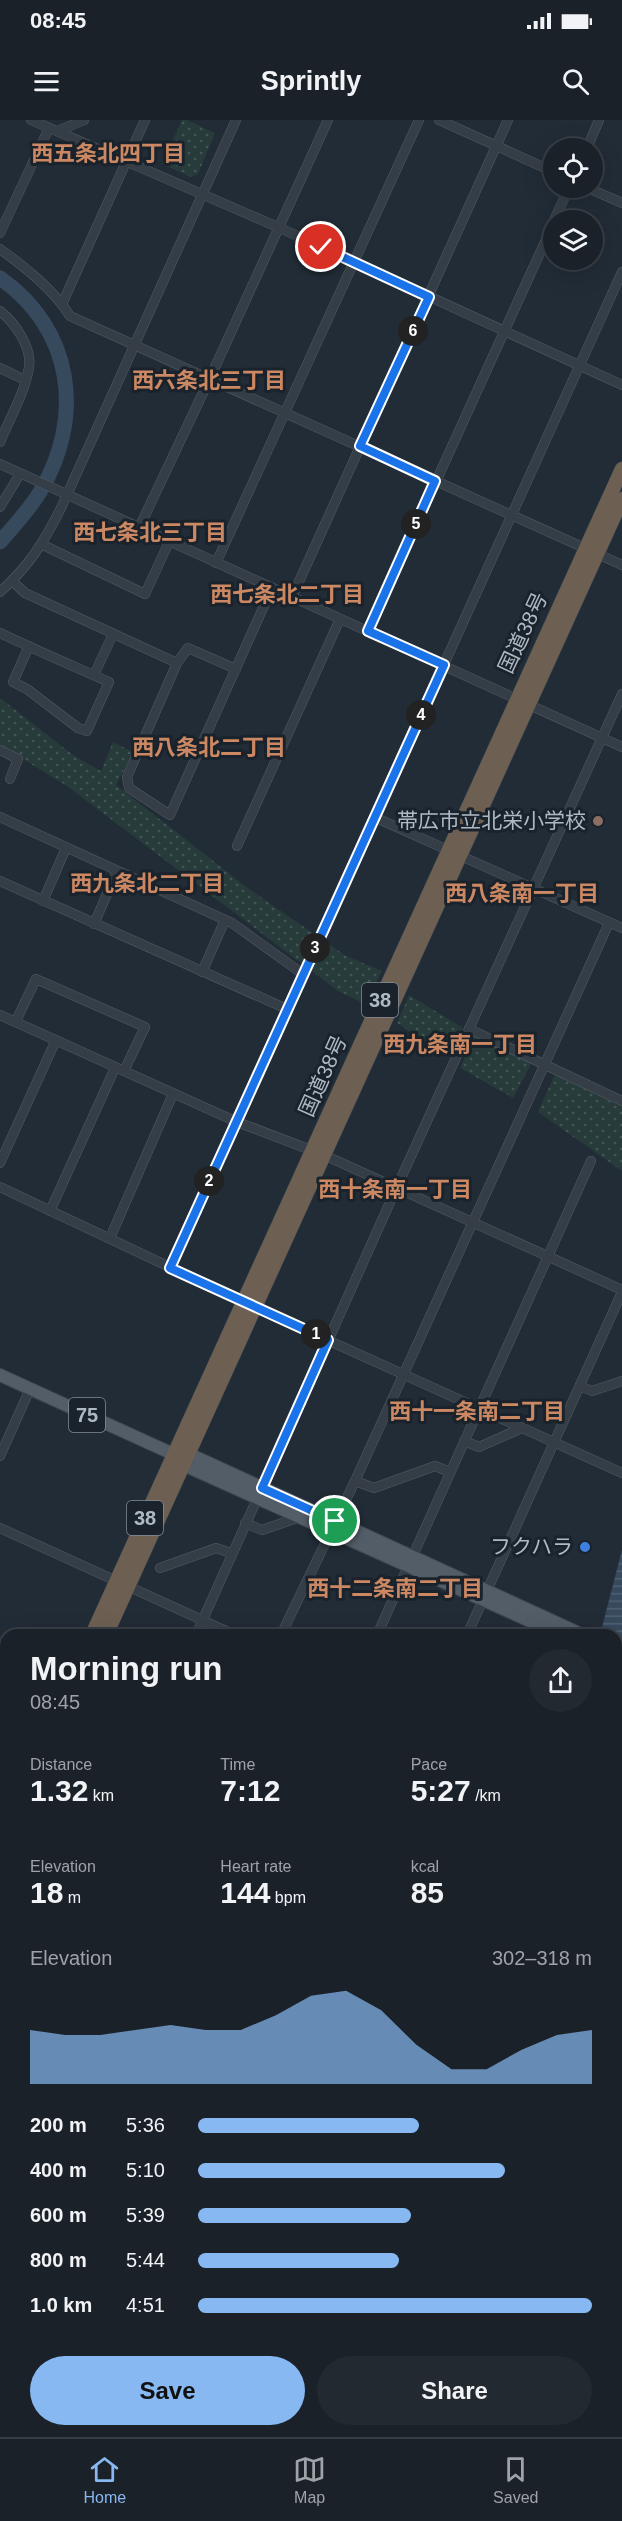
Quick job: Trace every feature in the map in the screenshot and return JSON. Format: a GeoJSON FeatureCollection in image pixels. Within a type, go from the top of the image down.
{"type":"FeatureCollection","features":[{"type":"Feature","properties":{"kind":"highway","name":"国道38号"},"geometry":{"type":"LineString","coordinates":[[96,1629],[122,1584],[187,1460],[249,1304],[591,551],[622,469]]}},
{"type":"Feature","properties":{"kind":"highway","name":"国道38号"},"geometry":{"type":"LineString","coordinates":[[591,551],[622,499]]}},
{"type":"Feature","properties":{"kind":"highway","name":"国道38号"},"geometry":{"type":"LineString","coordinates":[[108,1629],[122,1584],[173,1454],[249,1304]]}},
{"type":"Feature","properties":{"kind":"main road","name":"75"},"geometry":{"type":"LineString","coordinates":[[0,1375],[173,1454]]}},
{"type":"Feature","properties":{"kind":"main road"},"geometry":{"type":"LineString","coordinates":[[173,1454],[485,1596],[568,1629]]}},
{"type":"Feature","properties":{"kind":"main road"},"geometry":{"type":"LineString","coordinates":[[259,1493],[300,1517],[333,1526]]}},
{"type":"Feature","properties":{"kind":"main road"},"geometry":{"type":"LineString","coordinates":[[485,1596],[535,1629]]}},
{"type":"Feature","properties":{"kind":"street"},"geometry":{"type":"LineString","coordinates":[[31,120],[280,228],[622,385]]}},
{"type":"Feature","properties":{"kind":"street"},"geometry":{"type":"LineString","coordinates":[[0,233],[54,129],[84,120]]}},
{"type":"Feature","properties":{"kind":"street"},"geometry":{"type":"LineString","coordinates":[[62,304],[145,120]]}},
{"type":"Feature","properties":{"kind":"street"},"geometry":{"type":"LineString","coordinates":[[0,592],[24,569],[43,545],[236,120]]}},
{"type":"Feature","properties":{"kind":"street"},"geometry":{"type":"LineString","coordinates":[[139,528],[280,228],[328,120]]}},
{"type":"Feature","properties":{"kind":"street"},"geometry":{"type":"LineString","coordinates":[[216,563],[419,120]]}},
{"type":"Feature","properties":{"kind":"street"},"geometry":{"type":"LineString","coordinates":[[439,120],[543,167]]}},
{"type":"Feature","properties":{"kind":"street"},"geometry":{"type":"LineString","coordinates":[[292,597],[508,120]]}},
{"type":"Feature","properties":{"kind":"street"},"geometry":{"type":"LineString","coordinates":[[591,138],[599,120]]}},
{"type":"Feature","properties":{"kind":"street"},"geometry":{"type":"LineString","coordinates":[[603,195],[622,203]]}},
{"type":"Feature","properties":{"kind":"street"},"geometry":{"type":"LineString","coordinates":[[368,631],[543,245]]}},
{"type":"Feature","properties":{"kind":"street"},"geometry":{"type":"LineString","coordinates":[[0,249],[23,266],[62,304],[70,316],[622,566]]}},
{"type":"Feature","properties":{"kind":"street"},"geometry":{"type":"LineString","coordinates":[[170,1268],[622,272]]}},
{"type":"Feature","properties":{"kind":"street"},"geometry":{"type":"LineString","coordinates":[[0,311],[9,318],[27,349],[29,366],[0,442]]}},
{"type":"Feature","properties":{"kind":"street"},"geometry":{"type":"LineString","coordinates":[[0,368],[25,380]]}},
{"type":"Feature","properties":{"kind":"street"},"geometry":{"type":"LineString","coordinates":[[0,464],[622,747]]}},
{"type":"Feature","properties":{"kind":"street"},"geometry":{"type":"LineString","coordinates":[[0,507],[20,474]]}},
{"type":"Feature","properties":{"kind":"street"},"geometry":{"type":"LineString","coordinates":[[43,545],[146,594],[169,542]]}},
{"type":"Feature","properties":{"kind":"street"},"geometry":{"type":"LineString","coordinates":[[12,581],[25,593],[177,663]]}},
{"type":"Feature","properties":{"kind":"street"},"geometry":{"type":"LineString","coordinates":[[236,669],[188,648],[177,663],[127,777],[129,788],[170,815],[236,669],[272,588]]}},
{"type":"Feature","properties":{"kind":"street"},"geometry":{"type":"LineString","coordinates":[[237,846],[340,619]]}},
{"type":"Feature","properties":{"kind":"street"},"geometry":{"type":"LineString","coordinates":[[0,633],[29,646],[93,675],[109,682],[87,731],[78,728],[27,689],[14,682],[29,646]]}},
{"type":"Feature","properties":{"kind":"street"},"geometry":{"type":"LineString","coordinates":[[93,675],[113,634]]}},
{"type":"Feature","properties":{"kind":"street"},"geometry":{"type":"LineString","coordinates":[[199,1629],[231,1553],[622,694]]}},
{"type":"Feature","properties":{"kind":"street"},"geometry":{"type":"LineString","coordinates":[[0,750],[18,759],[9,779]]}},
{"type":"Feature","properties":{"kind":"street"},"geometry":{"type":"LineString","coordinates":[[0,817],[225,920],[303,974]]}},
{"type":"Feature","properties":{"kind":"street"},"geometry":{"type":"LineString","coordinates":[[374,817],[622,928]]}},
{"type":"Feature","properties":{"kind":"street"},"geometry":{"type":"LineString","coordinates":[[43,901],[66,848]]}},
{"type":"Feature","properties":{"kind":"street"},"geometry":{"type":"LineString","coordinates":[[94,924],[117,871]]}},
{"type":"Feature","properties":{"kind":"street"},"geometry":{"type":"LineString","coordinates":[[0,881],[287,1009]]}},
{"type":"Feature","properties":{"kind":"street"},"geometry":{"type":"LineString","coordinates":[[202,972],[225,920]]}},
{"type":"Feature","properties":{"kind":"street"},"geometry":{"type":"LineString","coordinates":[[284,1629],[404,1375],[609,923]]}},
{"type":"Feature","properties":{"kind":"street"},"geometry":{"type":"LineString","coordinates":[[16,1022],[36,979],[145,1027],[119,1069],[50,1211]]}},
{"type":"Feature","properties":{"kind":"street"},"geometry":{"type":"LineString","coordinates":[[0,1015],[237,1122],[317,1153],[622,1291],[470,1629]]}},
{"type":"Feature","properties":{"kind":"street"},"geometry":{"type":"LineString","coordinates":[[469,1029],[621,1098]]}},
{"type":"Feature","properties":{"kind":"street"},"geometry":{"type":"LineString","coordinates":[[0,1163],[56,1040]]}},
{"type":"Feature","properties":{"kind":"street"},"geometry":{"type":"LineString","coordinates":[[110,1238],[173,1094]]}},
{"type":"Feature","properties":{"kind":"street"},"geometry":{"type":"LineString","coordinates":[[380,1629],[591,1161]]}},
{"type":"Feature","properties":{"kind":"street"},"geometry":{"type":"LineString","coordinates":[[0,1187],[170,1268],[622,1473]]}},
{"type":"Feature","properties":{"kind":"street"},"geometry":{"type":"LineString","coordinates":[[580,1386],[591,1390],[622,1380]]}},
{"type":"Feature","properties":{"kind":"street"},"geometry":{"type":"LineString","coordinates":[[0,1456],[30,1389]]}},
{"type":"Feature","properties":{"kind":"street"},"geometry":{"type":"LineString","coordinates":[[464,1441],[479,1447],[522,1428]]}},
{"type":"Feature","properties":{"kind":"street"},"geometry":{"type":"LineString","coordinates":[[355,1481],[374,1488],[435,1466],[450,1472]]}},
{"type":"Feature","properties":{"kind":"street"},"geometry":{"type":"LineString","coordinates":[[245,1523],[262,1530],[300,1517]]}},
{"type":"Feature","properties":{"kind":"street"},"geometry":{"type":"LineString","coordinates":[[0,1528],[222,1629]]}},
{"type":"Feature","properties":{"kind":"street"},"geometry":{"type":"LineString","coordinates":[[160,1568],[216,1548],[231,1553]]}},
{"type":"Feature","properties":{"kind":"green space"},"geometry":{"type":"Polygon","coordinates":[[[182,120],[187,120],[215,133],[198,174],[191,177],[162,164],[182,120]]]}},
{"type":"Feature","properties":{"kind":"green space"},"geometry":{"type":"Polygon","coordinates":[[[0,698],[73,755],[101,771],[113,742],[133,752],[116,785],[249,889],[346,956],[382,971],[365,1004],[338,991],[67,786],[0,745],[0,698]]]}},
{"type":"Feature","properties":{"kind":"green space"},"geometry":{"type":"Polygon","coordinates":[[[409,995],[463,1028],[448,1057],[397,1023],[409,995]]]}},
{"type":"Feature","properties":{"kind":"green space"},"geometry":{"type":"Polygon","coordinates":[[[475,1035],[532,1062],[513,1098],[460,1068],[475,1035]]]}},
{"type":"Feature","properties":{"kind":"green space"},"geometry":{"type":"Polygon","coordinates":[[[555,1074],[622,1107],[622,1171],[538,1112],[555,1074]]]}},
{"type":"Feature","properties":{"kind":"water"},"geometry":{"type":"Polygon","coordinates":[[[622,1550],[622,1629],[602,1629],[622,1550]]]}},
{"type":"Feature","properties":{"kind":"waterway"},"geometry":{"type":"LineString","coordinates":[[0,278],[25,299],[43,322],[57,348],[64,376],[66,405],[63,434],[54,463],[36,499],[0,542]]}},
{"type":"Feature","properties":{"kind":"place","name":"帯広市立北栄小学校"},"geometry":{"type":"Point","coordinates":[598,821]}},
{"type":"Feature","properties":{"kind":"place","name":"フクハラ"},"geometry":{"type":"Point","coordinates":[585,1547]}},
{"type":"Feature","properties":{"kind":"district","name":"西五条北四丁目"},"geometry":{"type":"Point","coordinates":[108,153]}},
{"type":"Feature","properties":{"kind":"district","name":"西六条北三丁目"},"geometry":{"type":"Point","coordinates":[209,380]}},
{"type":"Feature","properties":{"kind":"district","name":"西七条北三丁目"},"geometry":{"type":"Point","coordinates":[150,532]}},
{"type":"Feature","properties":{"kind":"district","name":"西七条北二丁目"},"geometry":{"type":"Point","coordinates":[287,594]}},
{"type":"Feature","properties":{"kind":"district","name":"西八条北二丁目"},"geometry":{"type":"Point","coordinates":[209,747]}},
{"type":"Feature","properties":{"kind":"district","name":"西九条北二丁目"},"geometry":{"type":"Point","coordinates":[147,883]}},
{"type":"Feature","properties":{"kind":"district","name":"西八条南一丁目"},"geometry":{"type":"Point","coordinates":[522,893]}},
{"type":"Feature","properties":{"kind":"district","name":"西九条南一丁目"},"geometry":{"type":"Point","coordinates":[460,1044]}},
{"type":"Feature","properties":{"kind":"district","name":"西十条南一丁目"},"geometry":{"type":"Point","coordinates":[395,1189]}},
{"type":"Feature","properties":{"kind":"district","name":"西十一条南二丁目"},"geometry":{"type":"Point","coordinates":[477,1411]}},
{"type":"Feature","properties":{"kind":"district","name":"西十二条南二丁目"},"geometry":{"type":"Point","coordinates":[395,1588]}},
{"type":"Feature","properties":{"kind":"route"},"geometry":{"type":"LineString","coordinates":[[321,247],[429,297],[360,446],[435,481],[368,631],[444,665],[170,1268],[328,1340],[262,1488],[335,1521]]}}]}
